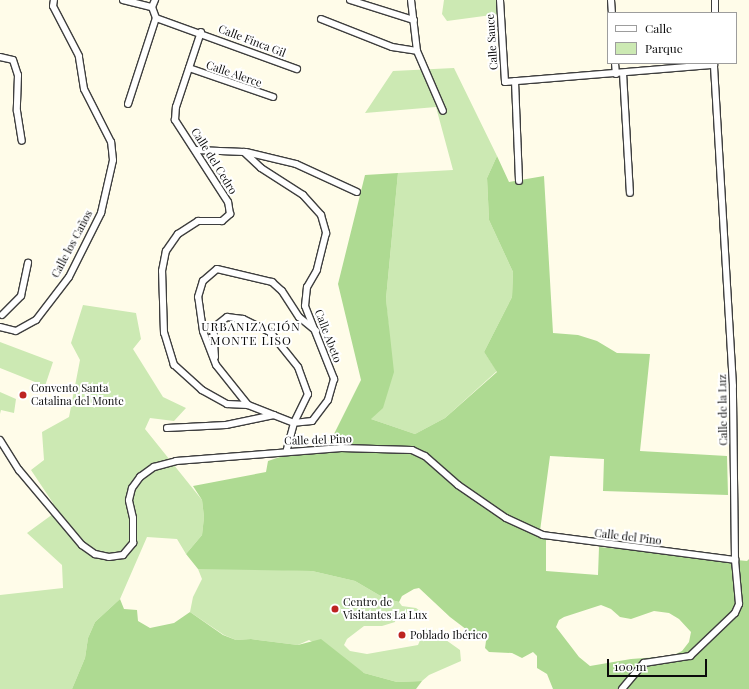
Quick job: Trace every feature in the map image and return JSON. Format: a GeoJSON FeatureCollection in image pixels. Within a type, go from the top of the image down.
{"type":"FeatureCollection","features":[{"type":"Feature","properties":{"kind":"street","name":"Calle los Caños"},"geometry":{"type":"LineString","coordinates":[[1,327],[16,331],[36,320],[69,277],[101,213],[113,160],[111,142],[84,89],[79,56],[53,6],[54,0]]}},
{"type":"Feature","properties":{"kind":"street"},"geometry":{"type":"LineString","coordinates":[[123,0],[152,7]]}},
{"type":"Feature","properties":{"kind":"street"},"geometry":{"type":"LineString","coordinates":[[128,104],[156,18],[152,7],[154,0]]}},
{"type":"Feature","properties":{"kind":"street"},"geometry":{"type":"LineString","coordinates":[[350,0],[414,20]]}},
{"type":"Feature","properties":{"kind":"street"},"geometry":{"type":"LineString","coordinates":[[411,0],[417,51],[443,111]]}},
{"type":"Feature","properties":{"kind":"street","name":"Calle Sauce"},"geometry":{"type":"LineString","coordinates":[[500,0],[505,82],[515,81]]}},
{"type":"Feature","properties":{"kind":"street"},"geometry":{"type":"LineString","coordinates":[[611,0],[612,12]]}},
{"type":"Feature","properties":{"kind":"street"},"geometry":{"type":"LineString","coordinates":[[715,12],[716,0]]}},
{"type":"Feature","properties":{"kind":"street"},"geometry":{"type":"LineString","coordinates":[[156,18],[201,32]]}},
{"type":"Feature","properties":{"kind":"street"},"geometry":{"type":"LineString","coordinates":[[321,19],[392,47],[417,51]]}},
{"type":"Feature","properties":{"kind":"street","name":"Calle del Cedro"},"geometry":{"type":"LineString","coordinates":[[201,32],[176,107],[175,120],[196,150],[228,202],[230,214],[222,221],[198,221],[178,234],[166,251],[162,271],[164,333],[174,365],[202,390],[226,404],[248,405],[294,423]]}},
{"type":"Feature","properties":{"kind":"street","name":"Calle Finca Gil"},"geometry":{"type":"LineString","coordinates":[[201,32],[297,69]]}},
{"type":"Feature","properties":{"kind":"street"},"geometry":{"type":"LineString","coordinates":[[0,57],[13,60],[18,75],[17,111],[22,141]]}},
{"type":"Feature","properties":{"kind":"street"},"geometry":{"type":"LineString","coordinates":[[615,64],[616,74]]}},
{"type":"Feature","properties":{"kind":"street"},"geometry":{"type":"LineString","coordinates":[[519,181],[515,81],[616,74],[714,64]]}},
{"type":"Feature","properties":{"kind":"street","name":"Calle de la Luz"},"geometry":{"type":"LineString","coordinates":[[622,689],[644,663],[690,656],[735,613],[739,604],[736,560],[733,386],[714,64]]}},
{"type":"Feature","properties":{"kind":"street","name":"Calle Alerce"},"geometry":{"type":"LineString","coordinates":[[189,68],[273,98]]}},
{"type":"Feature","properties":{"kind":"street"},"geometry":{"type":"LineString","coordinates":[[624,73],[630,193]]}},
{"type":"Feature","properties":{"kind":"street"},"geometry":{"type":"LineString","coordinates":[[196,150],[244,152],[296,164],[357,192]]}},
{"type":"Feature","properties":{"kind":"street","name":"Calle Abeto"},"geometry":{"type":"LineString","coordinates":[[244,152],[261,168],[304,195],[321,215],[326,233],[317,270],[307,287],[305,306],[317,332],[334,379],[328,400],[312,421],[294,423]]}},
{"type":"Feature","properties":{"kind":"street"},"geometry":{"type":"LineString","coordinates":[[1,327],[1,313],[21,296],[28,263]]}},
{"type":"Feature","properties":{"kind":"street"},"geometry":{"type":"LineString","coordinates":[[248,405],[216,365],[203,331],[198,297],[203,281],[217,269],[272,282],[282,291],[298,317],[317,332]]}},
{"type":"Feature","properties":{"kind":"street"},"geometry":{"type":"LineString","coordinates":[[216,365],[213,328],[227,317],[244,319],[270,332],[298,367],[308,394],[294,423],[287,450]]}},
{"type":"Feature","properties":{"kind":"street"},"geometry":{"type":"LineString","coordinates":[[167,428],[226,425],[275,415]]}},
{"type":"Feature","properties":{"kind":"street","name":"Calle del Pino"},"geometry":{"type":"LineString","coordinates":[[0,440],[19,470],[82,545],[95,554],[109,557],[123,555],[133,543],[133,518],[129,500],[132,488],[140,476],[154,467],[176,461],[287,450],[341,448],[412,450],[425,456],[458,485],[506,518],[543,535],[736,560]]}},
{"type":"Feature","properties":{"kind":"green space"},"geometry":{"type":"Polygon","coordinates":[[[444,0],[498,0],[499,14],[447,21],[442,14],[444,0]]]}},
{"type":"Feature","properties":{"kind":"green space"},"geometry":{"type":"Polygon","coordinates":[[[454,68],[497,156],[487,178],[489,220],[513,272],[512,297],[484,352],[497,371],[445,418],[415,434],[371,419],[389,332],[386,299],[398,173],[453,170],[436,107],[365,113],[393,71],[454,68]]]}},
{"type":"Feature","properties":{"kind":"green space"},"geometry":{"type":"Polygon","coordinates":[[[497,156],[509,182],[544,176],[553,333],[578,335],[597,341],[617,353],[650,354],[640,451],[727,456],[728,495],[603,491],[604,459],[550,456],[540,531],[546,539],[546,571],[598,575],[599,547],[747,561],[749,559],[749,689],[553,689],[547,674],[537,668],[537,656],[533,652],[522,658],[512,653],[489,652],[485,648],[486,641],[480,634],[471,633],[450,617],[419,588],[414,589],[402,596],[399,602],[384,598],[355,581],[312,571],[198,569],[186,554],[202,535],[204,517],[202,500],[193,486],[266,472],[268,461],[331,440],[361,380],[338,284],[365,175],[398,173],[386,299],[394,372],[383,408],[371,419],[415,434],[445,418],[497,372],[484,352],[512,297],[513,272],[489,220],[487,178],[497,156]],[[601,605],[564,617],[559,620],[556,627],[579,657],[590,666],[631,659],[672,656],[682,651],[689,642],[691,632],[679,619],[669,613],[654,611],[631,619],[620,617],[611,609],[601,605]]]}},
{"type":"Feature","properties":{"kind":"green space"},"geometry":{"type":"Polygon","coordinates":[[[83,305],[136,313],[141,339],[133,349],[163,397],[186,408],[174,421],[150,418],[145,429],[202,500],[204,517],[202,535],[186,554],[177,539],[147,537],[120,599],[95,622],[88,638],[85,658],[72,689],[0,689],[0,595],[63,588],[62,565],[27,533],[53,514],[53,503],[31,470],[44,460],[42,432],[69,417],[80,360],[71,343],[83,305]]]}},
{"type":"Feature","properties":{"kind":"green space"},"geometry":{"type":"Polygon","coordinates":[[[0,342],[53,362],[45,386],[0,368],[0,342]]]}},
{"type":"Feature","properties":{"kind":"green space"},"geometry":{"type":"Polygon","coordinates":[[[0,392],[16,399],[14,413],[1,410],[0,414],[0,392]]]}},
{"type":"Feature","properties":{"kind":"green space"},"geometry":{"type":"Polygon","coordinates":[[[230,568],[312,571],[355,581],[384,598],[399,602],[402,606],[416,608],[423,613],[417,617],[403,612],[396,617],[395,622],[382,626],[364,626],[347,639],[344,645],[350,651],[367,654],[418,645],[425,629],[429,628],[460,650],[461,661],[429,675],[422,681],[397,682],[364,673],[309,640],[298,645],[251,639],[236,640],[224,635],[190,612],[193,597],[202,579],[198,569],[230,568]]]}},
{"type":"Feature","properties":{"kind":"green space"},"geometry":{"type":"Polygon","coordinates":[[[120,599],[124,609],[137,610],[138,621],[150,628],[174,623],[190,612],[223,635],[236,640],[251,639],[298,645],[321,639],[364,673],[397,682],[422,681],[416,689],[72,689],[85,658],[88,638],[95,622],[120,599]]]}},
{"type":"Feature","properties":{"kind":"place","name":"Convento Santa Catalina del Monte"},"geometry":{"type":"Point","coordinates":[23,395]}},
{"type":"Feature","properties":{"kind":"place","name":"Centro de Visitantes La Lux"},"geometry":{"type":"Point","coordinates":[335,609]}},
{"type":"Feature","properties":{"kind":"place","name":"Poblado Ibérico"},"geometry":{"type":"Point","coordinates":[402,635]}},
{"type":"Feature","properties":{"kind":"district","name":"URBANIZACIÓN MONTE LISO"},"geometry":{"type":"Point","coordinates":[251,334]}}]}
